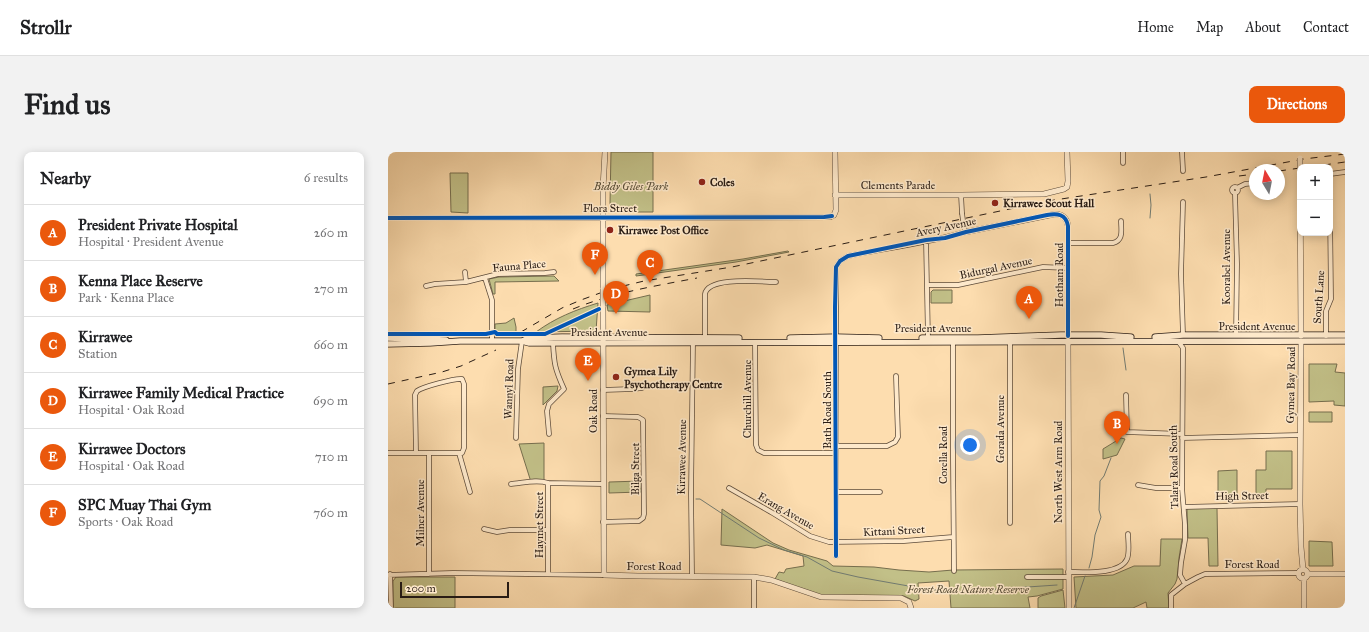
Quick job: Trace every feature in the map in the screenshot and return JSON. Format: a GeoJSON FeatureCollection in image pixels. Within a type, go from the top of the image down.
{"type":"FeatureCollection","features":[{"type":"Feature","properties":{"kind":"main road","name":"President Avenue"},"geometry":{"type":"LineString","coordinates":[[1301,339],[1345,335]]}},
{"type":"Feature","properties":{"kind":"main road","name":"President Avenue"},"geometry":{"type":"LineString","coordinates":[[522,341],[529,338],[693,341],[788,338],[953,340],[1137,338],[1182,336],[1345,341]]}},
{"type":"Feature","properties":{"kind":"main road"},"geometry":{"type":"LineString","coordinates":[[1182,336],[1186,339],[1213,341]]}},
{"type":"Feature","properties":{"kind":"main road","name":"President Avenue"},"geometry":{"type":"LineString","coordinates":[[388,338],[460,341],[522,341],[529,343],[603,340]]}},
{"type":"Feature","properties":{"kind":"main road","name":"President Avenue"},"geometry":{"type":"LineString","coordinates":[[705,340],[755,342],[895,338],[953,340]]}},
{"type":"Feature","properties":{"kind":"main road","name":"President Avenue"},"geometry":{"type":"LineString","coordinates":[[1068,338],[1213,341],[1236,338]]}},
{"type":"Feature","properties":{"kind":"main road","name":"President Avenue"},"geometry":{"type":"LineString","coordinates":[[388,344],[460,341]]}},
{"type":"Feature","properties":{"kind":"street","name":"Oak Road"},"geometry":{"type":"LineString","coordinates":[[604,575],[602,390],[605,152]]}},
{"type":"Feature","properties":{"kind":"street"},"geometry":{"type":"LineString","coordinates":[[835,152],[836,195]]}},
{"type":"Feature","properties":{"kind":"street","name":"Clements Parade"},"geometry":{"type":"LineString","coordinates":[[836,195],[1038,195],[1061,190],[1066,186],[1068,180],[1068,152]]}},
{"type":"Feature","properties":{"kind":"street"},"geometry":{"type":"LineString","coordinates":[[1123,152],[1123,163]]}},
{"type":"Feature","properties":{"kind":"street"},"geometry":{"type":"LineString","coordinates":[[1182,152],[1183,171]]}},
{"type":"Feature","properties":{"kind":"street"},"geometry":{"type":"LineString","coordinates":[[1333,174],[1345,172]]}},
{"type":"Feature","properties":{"kind":"street","name":"Koorabel Avenue"},"geometry":{"type":"LineString","coordinates":[[1236,338],[1236,194],[1233,193],[1232,190],[1249,184]]}},
{"type":"Feature","properties":{"kind":"street","name":"Flora Street"},"geometry":{"type":"LineString","coordinates":[[388,218],[824,217],[832,216],[836,210],[836,195]]}},
{"type":"Feature","properties":{"kind":"street"},"geometry":{"type":"LineString","coordinates":[[961,195],[965,230]]}},
{"type":"Feature","properties":{"kind":"street"},"geometry":{"type":"LineString","coordinates":[[1182,336],[1181,274],[1183,202]]}},
{"type":"Feature","properties":{"kind":"street","name":"Avery Avenue"},"geometry":{"type":"LineString","coordinates":[[837,265],[842,259],[848,256],[926,240],[945,238],[965,230],[1047,215],[1058,214],[1062,216]]}},
{"type":"Feature","properties":{"kind":"street","name":"Hotham Road"},"geometry":{"type":"LineString","coordinates":[[1062,216],[1068,223],[1068,338]]}},
{"type":"Feature","properties":{"kind":"street"},"geometry":{"type":"LineString","coordinates":[[1068,242],[1117,242],[1121,235],[1121,221]]}},
{"type":"Feature","properties":{"kind":"street","name":"Gymea Bay Road"},"geometry":{"type":"LineString","coordinates":[[1300,236],[1301,571]]}},
{"type":"Feature","properties":{"kind":"street","name":"South Lane"},"geometry":{"type":"LineString","coordinates":[[1326,336],[1326,311],[1330,299],[1330,236]]}},
{"type":"Feature","properties":{"kind":"street"},"geometry":{"type":"LineString","coordinates":[[926,240],[928,338]]}},
{"type":"Feature","properties":{"kind":"street","name":"Bath Road South"},"geometry":{"type":"LineString","coordinates":[[836,556],[835,307],[837,265]]}},
{"type":"Feature","properties":{"kind":"street","name":"Bidurgal Avenue"},"geometry":{"type":"LineString","coordinates":[[927,285],[958,285],[1043,268],[1068,268]]}},
{"type":"Feature","properties":{"kind":"street"},"geometry":{"type":"LineString","coordinates":[[465,272],[466,282]]}},
{"type":"Feature","properties":{"kind":"street","name":"Fauna Place"},"geometry":{"type":"LineString","coordinates":[[426,286],[466,282],[498,274],[554,272]]}},
{"type":"Feature","properties":{"kind":"street","name":"Fauna Place"},"geometry":{"type":"LineString","coordinates":[[485,278],[492,300],[492,341]]}},
{"type":"Feature","properties":{"kind":"street"},"geometry":{"type":"LineString","coordinates":[[705,340],[705,294],[709,287],[714,284],[728,282],[776,282]]}},
{"type":"Feature","properties":{"kind":"street","name":"North West Arm Road"},"geometry":{"type":"LineString","coordinates":[[1068,338],[1069,608]]}},
{"type":"Feature","properties":{"kind":"street","name":"Gorada Avenue"},"geometry":{"type":"LineString","coordinates":[[1010,523],[1011,339]]}},
{"type":"Feature","properties":{"kind":"street","name":"Corella Road"},"geometry":{"type":"LineString","coordinates":[[953,340],[954,571]]}},
{"type":"Feature","properties":{"kind":"street","name":"Wannyl Road"},"geometry":{"type":"LineString","coordinates":[[516,438],[518,369],[522,341]]}},
{"type":"Feature","properties":{"kind":"street","name":"Kirrawee Avenue"},"geometry":{"type":"LineString","coordinates":[[692,576],[691,494],[693,341]]}},
{"type":"Feature","properties":{"kind":"street"},"geometry":{"type":"LineString","coordinates":[[1178,341],[1183,348],[1191,341]]}},
{"type":"Feature","properties":{"kind":"street","name":"Churchill Avenue"},"geometry":{"type":"LineString","coordinates":[[755,342],[756,445],[758,450],[764,453],[836,453]]}},
{"type":"Feature","properties":{"kind":"street"},"geometry":{"type":"LineString","coordinates":[[549,434],[547,411],[549,404],[557,398],[564,389],[556,371],[553,343]]}},
{"type":"Feature","properties":{"kind":"street","name":"Talara Road South"},"geometry":{"type":"LineString","coordinates":[[1183,348],[1182,488],[1186,540],[1180,575],[1185,584]]}},
{"type":"Feature","properties":{"kind":"street"},"geometry":{"type":"LineString","coordinates":[[836,446],[887,446],[895,442],[898,437],[896,376]]}},
{"type":"Feature","properties":{"kind":"street"},"geometry":{"type":"LineString","coordinates":[[416,453],[417,391],[446,381],[459,378],[463,380],[461,452],[470,492]]}},
{"type":"Feature","properties":{"kind":"street"},"geometry":{"type":"LineString","coordinates":[[602,390],[642,388]]}},
{"type":"Feature","properties":{"kind":"street"},"geometry":{"type":"LineString","coordinates":[[1126,395],[1127,432],[1182,436],[1300,435]]}},
{"type":"Feature","properties":{"kind":"street","name":"Bilga Street"},"geometry":{"type":"LineString","coordinates":[[603,416],[638,417],[643,420],[644,514],[642,519],[637,522],[603,522]]}},
{"type":"Feature","properties":{"kind":"street"},"geometry":{"type":"LineString","coordinates":[[388,453],[461,452]]}},
{"type":"Feature","properties":{"kind":"street","name":"Milner Avenue"},"geometry":{"type":"LineString","coordinates":[[429,453],[429,574]]}},
{"type":"Feature","properties":{"kind":"street"},"geometry":{"type":"LineString","coordinates":[[511,484],[531,482],[548,483]]}},
{"type":"Feature","properties":{"kind":"street","name":"Haymet Street"},"geometry":{"type":"LineString","coordinates":[[548,574],[548,483],[603,484]]}},
{"type":"Feature","properties":{"kind":"street"},"geometry":{"type":"LineString","coordinates":[[1138,485],[1156,488],[1182,488]]}},
{"type":"Feature","properties":{"kind":"street","name":"Erang Avenue"},"geometry":{"type":"LineString","coordinates":[[729,488],[810,536],[829,542],[836,542]]}},
{"type":"Feature","properties":{"kind":"street"},"geometry":{"type":"LineString","coordinates":[[836,492],[880,492]]}},
{"type":"Feature","properties":{"kind":"street","name":"High Street"},"geometry":{"type":"LineString","coordinates":[[1184,506],[1300,504]]}},
{"type":"Feature","properties":{"kind":"street"},"geometry":{"type":"LineString","coordinates":[[484,529],[497,532],[510,530],[548,530]]}},
{"type":"Feature","properties":{"kind":"street"},"geometry":{"type":"LineString","coordinates":[[1027,577],[1112,570],[1121,566],[1127,559],[1128,534]]}},
{"type":"Feature","properties":{"kind":"street","name":"Kittani Street"},"geometry":{"type":"LineString","coordinates":[[836,542],[904,541],[953,537]]}},
{"type":"Feature","properties":{"kind":"street"},"geometry":{"type":"LineString","coordinates":[[1301,571],[1300,576],[1345,574]]}},
{"type":"Feature","properties":{"kind":"street","name":"Forest Road"},"geometry":{"type":"LineString","coordinates":[[1185,584],[1205,574],[1301,571]]}},
{"type":"Feature","properties":{"kind":"street"},"geometry":{"type":"LineString","coordinates":[[389,574],[390,608]]}},
{"type":"Feature","properties":{"kind":"street","name":"Forest Road"},"geometry":{"type":"LineString","coordinates":[[389,574],[548,574],[754,577],[771,580],[821,597],[901,598],[909,602],[911,608]]}},
{"type":"Feature","properties":{"kind":"street"},"geometry":{"type":"LineString","coordinates":[[1304,608],[1306,576]]}},
{"type":"Feature","properties":{"kind":"street"},"geometry":{"type":"LineString","coordinates":[[754,577],[754,608]]}},
{"type":"Feature","properties":{"kind":"street"},"geometry":{"type":"LineString","coordinates":[[1171,608],[1171,595],[1185,584]]}},
{"type":"Feature","properties":{"kind":"green space","name":"Biddy Giles Park"},"geometry":{"type":"Polygon","coordinates":[[[611,152],[653,152],[653,212],[620,212],[611,208],[611,152]]]}},
{"type":"Feature","properties":{"kind":"green space"},"geometry":{"type":"Polygon","coordinates":[[[450,173],[468,173],[468,213],[451,212],[450,173]]]}},
{"type":"Feature","properties":{"kind":"green space"},"geometry":{"type":"Polygon","coordinates":[[[789,252],[736,262],[636,276],[636,274],[789,252]]]}},
{"type":"Feature","properties":{"kind":"green space"},"geometry":{"type":"Polygon","coordinates":[[[554,276],[559,281],[495,282],[495,294],[493,294],[489,279],[499,277],[554,276]]]}},
{"type":"Feature","properties":{"kind":"green space"},"geometry":{"type":"Polygon","coordinates":[[[933,290],[952,290],[952,303],[931,303],[931,292],[933,290]]]}},
{"type":"Feature","properties":{"kind":"green space"},"geometry":{"type":"Polygon","coordinates":[[[650,295],[650,312],[608,311],[607,305],[650,295]]]}},
{"type":"Feature","properties":{"kind":"green space"},"geometry":{"type":"Polygon","coordinates":[[[598,303],[596,331],[536,332],[566,315],[598,303]]]}},
{"type":"Feature","properties":{"kind":"green space"},"geometry":{"type":"Polygon","coordinates":[[[514,318],[516,332],[495,333],[495,324],[506,323],[514,318]]]}},
{"type":"Feature","properties":{"kind":"green space"},"geometry":{"type":"Polygon","coordinates":[[[1309,364],[1337,364],[1335,372],[1345,373],[1345,406],[1334,405],[1334,401],[1309,402],[1309,364]]]}},
{"type":"Feature","properties":{"kind":"green space"},"geometry":{"type":"Polygon","coordinates":[[[558,386],[557,391],[543,405],[543,387],[558,386]]]}},
{"type":"Feature","properties":{"kind":"green space"},"geometry":{"type":"Polygon","coordinates":[[[1309,412],[1332,412],[1332,422],[1309,422],[1309,412]]]}},
{"type":"Feature","properties":{"kind":"green space"},"geometry":{"type":"Polygon","coordinates":[[[1121,438],[1125,439],[1117,455],[1103,459],[1103,449],[1121,438]]]}},
{"type":"Feature","properties":{"kind":"green space"},"geometry":{"type":"Polygon","coordinates":[[[544,443],[544,482],[531,482],[519,444],[544,443]]]}},
{"type":"Feature","properties":{"kind":"green space"},"geometry":{"type":"Polygon","coordinates":[[[1266,451],[1292,451],[1292,489],[1266,489],[1266,499],[1256,499],[1256,470],[1266,470],[1266,451]]]}},
{"type":"Feature","properties":{"kind":"green space"},"geometry":{"type":"Polygon","coordinates":[[[1237,470],[1237,499],[1218,499],[1218,471],[1237,470]]]}},
{"type":"Feature","properties":{"kind":"green space"},"geometry":{"type":"Polygon","coordinates":[[[641,481],[641,492],[609,493],[609,482],[641,481]]]}},
{"type":"Feature","properties":{"kind":"green space"},"geometry":{"type":"Polygon","coordinates":[[[1188,508],[1217,508],[1218,566],[1209,566],[1208,538],[1188,538],[1188,508]]]}},
{"type":"Feature","properties":{"kind":"green space","name":"Forest Road Nature Reserve"},"geometry":{"type":"Polygon","coordinates":[[[722,509],[773,543],[789,550],[827,561],[833,566],[874,567],[929,572],[953,570],[1063,569],[1063,589],[1028,597],[1030,608],[951,608],[949,581],[918,583],[919,599],[915,601],[904,596],[821,596],[775,579],[779,572],[784,573],[786,569],[804,566],[803,556],[767,545],[755,548],[721,545],[722,509]]]}},
{"type":"Feature","properties":{"kind":"green space"},"geometry":{"type":"Polygon","coordinates":[[[1161,539],[1182,539],[1177,579],[1168,593],[1169,608],[1147,608],[1146,602],[1133,608],[1076,608],[1074,577],[1113,575],[1134,566],[1160,566],[1161,539]]]}},
{"type":"Feature","properties":{"kind":"green space"},"geometry":{"type":"Polygon","coordinates":[[[1309,541],[1332,542],[1333,566],[1309,566],[1309,541]]]}},
{"type":"Feature","properties":{"kind":"green space"},"geometry":{"type":"Polygon","coordinates":[[[396,577],[455,577],[455,608],[393,608],[393,581],[396,577]]]}},
{"type":"Feature","properties":{"kind":"green space"},"geometry":{"type":"Polygon","coordinates":[[[1063,590],[1065,608],[1038,608],[1038,598],[1063,590]]]}},
{"type":"Feature","properties":{"kind":"waterway"},"geometry":{"type":"LineString","coordinates":[[1150,194],[1150,218]]}},
{"type":"Feature","properties":{"kind":"waterway"},"geometry":{"type":"LineString","coordinates":[[1123,348],[1126,370]]}},
{"type":"Feature","properties":{"kind":"waterway"},"geometry":{"type":"LineString","coordinates":[[1089,568],[1095,535],[1101,517],[1099,510],[1100,481],[1104,476],[1111,458]]}},
{"type":"Feature","properties":{"kind":"waterway"},"geometry":{"type":"LineString","coordinates":[[696,499],[700,499],[759,538],[784,550],[807,557],[832,571],[914,587]]}},
{"type":"Feature","properties":{"kind":"waterway"},"geometry":{"type":"LineString","coordinates":[[1074,608],[1085,576]]}},
{"type":"Feature","properties":{"kind":"waterway"},"geometry":{"type":"LineString","coordinates":[[917,588],[954,592],[1057,585]]}},
{"type":"Feature","properties":{"kind":"railway"},"geometry":{"type":"LineString","coordinates":[[521,332],[562,308],[581,300],[611,289],[644,281],[732,267],[1048,201],[1206,177],[1304,159],[1345,154]]}},
{"type":"Feature","properties":{"kind":"railway"},"geometry":{"type":"LineString","coordinates":[[1331,164],[1345,162]]}},
{"type":"Feature","properties":{"kind":"railway"},"geometry":{"type":"LineString","coordinates":[[1285,170],[1297,168]]}},
{"type":"Feature","properties":{"kind":"railway"},"geometry":{"type":"LineString","coordinates":[[1239,176],[1249,175]]}},
{"type":"Feature","properties":{"kind":"railway"},"geometry":{"type":"LineString","coordinates":[[573,309],[618,294],[697,278]]}},
{"type":"Feature","properties":{"kind":"railway"},"geometry":{"type":"LineString","coordinates":[[388,384],[442,372],[461,366],[496,350]]}},
{"type":"Feature","properties":{"kind":"cycle path"},"geometry":{"type":"LineString","coordinates":[[836,556],[835,307],[836,267],[840,261],[848,256],[926,240],[945,238],[966,232],[1058,214],[1065,219],[1068,226],[1068,336]]}},
{"type":"Feature","properties":{"kind":"cycle path"},"geometry":{"type":"LineString","coordinates":[[388,218],[832,216]]}},
{"type":"Feature","properties":{"kind":"cycle path"},"geometry":{"type":"LineString","coordinates":[[388,334],[486,334],[495,332],[497,334],[545,334],[599,309]]}},
{"type":"Feature","properties":{"kind":"place","name":"Coles"},"geometry":{"type":"Point","coordinates":[702,182]}},
{"type":"Feature","properties":{"kind":"place","name":"Kirrawee Scout Hall"},"geometry":{"type":"Point","coordinates":[995,203]}},
{"type":"Feature","properties":{"kind":"place","name":"Kirrawee Post Office"},"geometry":{"type":"Point","coordinates":[610,230]}},
{"type":"Feature","properties":{"kind":"place","name":"SPC Muay Thai Gym"},"geometry":{"type":"Point","coordinates":[595,275]}},
{"type":"Feature","properties":{"kind":"place","name":"Kirrawee"},"geometry":{"type":"Point","coordinates":[650,283]}},
{"type":"Feature","properties":{"kind":"place","name":"Kirrawee Family Medical Practice"},"geometry":{"type":"Point","coordinates":[616,314]}},
{"type":"Feature","properties":{"kind":"place","name":"President Private Hospital"},"geometry":{"type":"Point","coordinates":[1029,319]}},
{"type":"Feature","properties":{"kind":"place","name":"Gymea Lily Psychotherapy Centre"},"geometry":{"type":"Point","coordinates":[616,377]}},
{"type":"Feature","properties":{"kind":"place","name":"Kirrawee Doctors"},"geometry":{"type":"Point","coordinates":[588,381]}},
{"type":"Feature","properties":{"kind":"place","name":"Kenna Place Reserve"},"geometry":{"type":"Point","coordinates":[1117,444]}}]}
